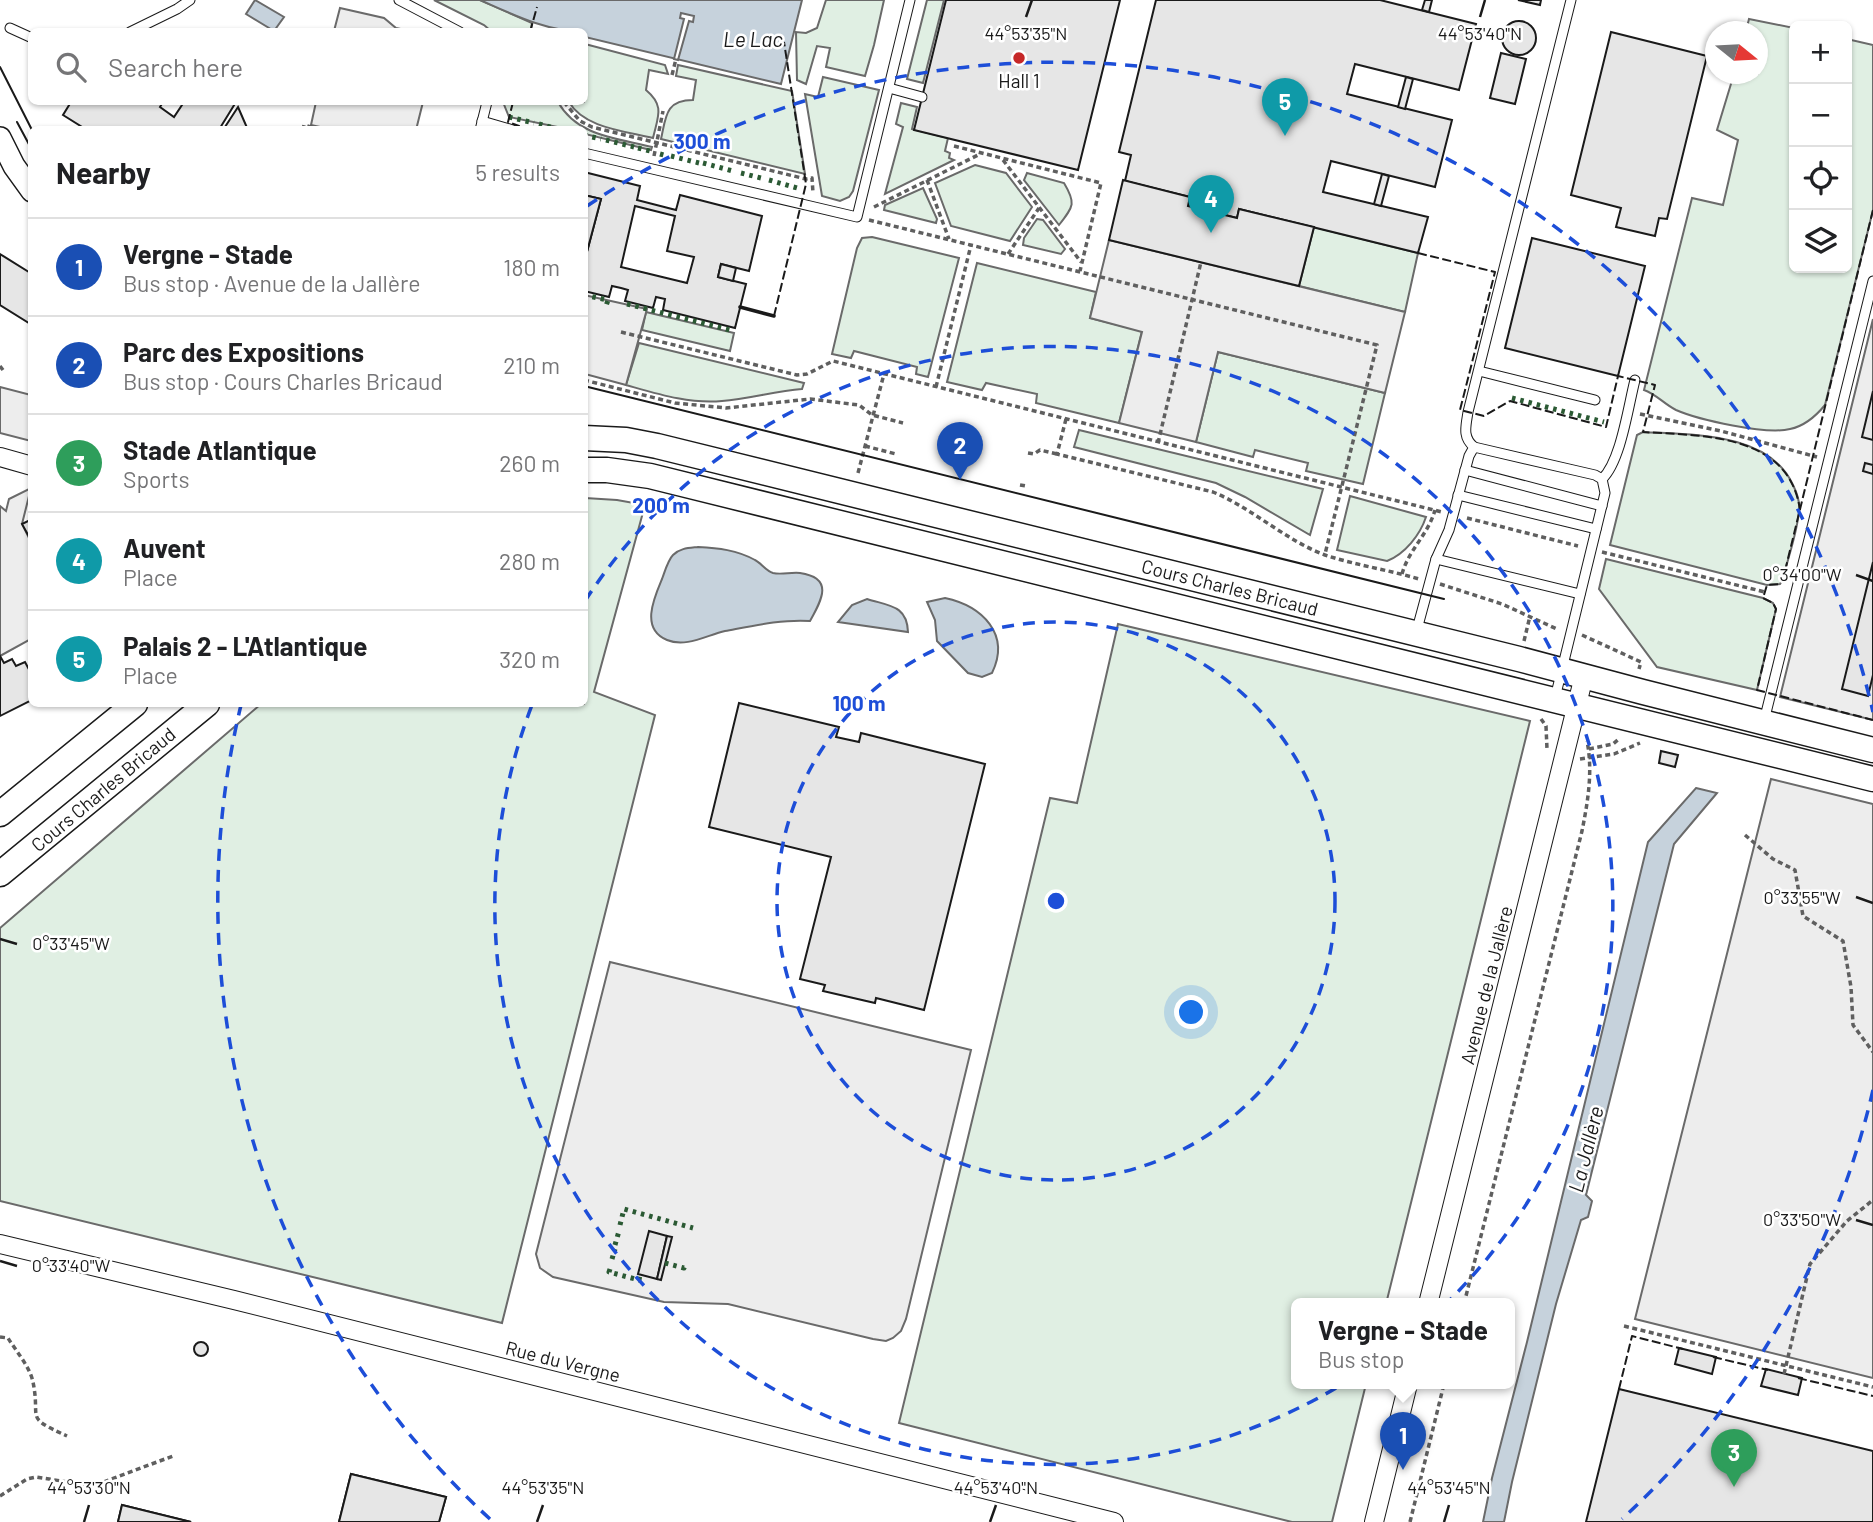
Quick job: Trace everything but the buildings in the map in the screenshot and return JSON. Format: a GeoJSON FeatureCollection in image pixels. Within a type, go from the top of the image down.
{"type":"FeatureCollection","features":[{"type":"Feature","properties":{"kind":"main road","name":"Cours Charles Bricaud"},"geometry":{"type":"LineString","coordinates":[[588,438],[626,440],[657,446],[860,495],[1873,750]]}},
{"type":"Feature","properties":{"kind":"main road","name":"Cours Charles Bricaud"},"geometry":{"type":"LineString","coordinates":[[588,470],[650,476],[1873,779]]}},
{"type":"Feature","properties":{"kind":"main road"},"geometry":{"type":"LineString","coordinates":[[0,814],[131,707]]}},
{"type":"Feature","properties":{"kind":"main road","name":"Cours Charles Bricaud"},"geometry":{"type":"LineString","coordinates":[[0,874],[203,707]]}},
{"type":"Feature","properties":{"kind":"street"},"geometry":{"type":"LineString","coordinates":[[0,138],[14,166],[28,185]]}},
{"type":"Feature","properties":{"kind":"street"},"geometry":{"type":"LineString","coordinates":[[0,457],[28,465]]}},
{"type":"Feature","properties":{"kind":"street","name":"Avenue de la Jallère"},"geometry":{"type":"LineString","coordinates":[[1429,1298],[1564,757],[1565,702],[1573,673]]}},
{"type":"Feature","properties":{"kind":"street","name":"Rue du Vergne"},"geometry":{"type":"LineString","coordinates":[[0,1244],[1114,1522]]}},
{"type":"Feature","properties":{"kind":"street"},"geometry":{"type":"LineString","coordinates":[[1374,1522],[1407,1389]]}},
{"type":"Feature","properties":{"kind":"lane"},"geometry":{"type":"LineString","coordinates":[[138,28],[190,0]]}},
{"type":"Feature","properties":{"kind":"lane"},"geometry":{"type":"LineString","coordinates":[[399,0],[452,28]]}},
{"type":"Feature","properties":{"kind":"lane"},"geometry":{"type":"LineString","coordinates":[[588,154],[857,217],[910,0]]}},
{"type":"Feature","properties":{"kind":"lane"},"geometry":{"type":"LineString","coordinates":[[1571,0],[1465,431],[1468,442],[1474,447],[1595,475],[1602,479],[1605,494],[1571,632],[1573,673]]}},
{"type":"Feature","properties":{"kind":"lane"},"geometry":{"type":"LineString","coordinates":[[10,28],[28,36]]}},
{"type":"Feature","properties":{"kind":"lane"},"geometry":{"type":"LineString","coordinates":[[888,88],[922,97]]}},
{"type":"Feature","properties":{"kind":"lane"},"geometry":{"type":"LineString","coordinates":[[481,125],[486,105]]}},
{"type":"Feature","properties":{"kind":"lane"},"geometry":{"type":"LineString","coordinates":[[1764,722],[1873,281]]}},
{"type":"Feature","properties":{"kind":"lane"},"geometry":{"type":"LineString","coordinates":[[1479,371],[1595,400]]}},
{"type":"Feature","properties":{"kind":"lane"},"geometry":{"type":"LineString","coordinates":[[1602,479],[1616,455],[1635,380]]}},
{"type":"Feature","properties":{"kind":"lane"},"geometry":{"type":"LineString","coordinates":[[1416,633],[1436,559],[1474,447]]}},
{"type":"Feature","properties":{"kind":"lane"},"geometry":{"type":"LineString","coordinates":[[1465,470],[1602,506]]}},
{"type":"Feature","properties":{"kind":"lane"},"geometry":{"type":"LineString","coordinates":[[1458,495],[1597,529]]}},
{"type":"Feature","properties":{"kind":"lane"},"geometry":{"type":"LineString","coordinates":[[1436,559],[1580,594]]}},
{"type":"Feature","properties":{"kind":"path"},"geometry":{"type":"LineString","coordinates":[[672,75],[676,60]]}},
{"type":"Feature","properties":{"kind":"path"},"geometry":{"type":"LineString","coordinates":[[567,105],[580,121],[592,127],[806,179],[812,178],[814,206]]}},
{"type":"Feature","properties":{"kind":"path"},"geometry":{"type":"LineString","coordinates":[[651,168],[663,110]]}},
{"type":"Feature","properties":{"kind":"path"},"geometry":{"type":"LineString","coordinates":[[954,146],[1101,183],[1080,272]]}},
{"type":"Feature","properties":{"kind":"path"},"geometry":{"type":"LineString","coordinates":[[857,217],[981,153]]}},
{"type":"Feature","properties":{"kind":"path"},"geometry":{"type":"LineString","coordinates":[[1002,158],[1082,263]]}},
{"type":"Feature","properties":{"kind":"path"},"geometry":{"type":"LineString","coordinates":[[927,180],[949,239]]}},
{"type":"Feature","properties":{"kind":"path"},"geometry":{"type":"LineString","coordinates":[[1008,254],[1039,208]]}},
{"type":"Feature","properties":{"kind":"path"},"geometry":{"type":"LineString","coordinates":[[857,217],[1377,345],[1325,554]]}},
{"type":"Feature","properties":{"kind":"path"},"geometry":{"type":"LineString","coordinates":[[936,387],[971,245]]}},
{"type":"Feature","properties":{"kind":"path"},"geometry":{"type":"LineString","coordinates":[[1158,443],[1201,262]]}},
{"type":"Feature","properties":{"kind":"path"},"geometry":{"type":"LineString","coordinates":[[621,332],[797,375],[807,374],[833,361],[1765,592]]}},
{"type":"Feature","properties":{"kind":"path"},"geometry":{"type":"LineString","coordinates":[[860,495],[863,484],[858,472],[884,374]]}},
{"type":"Feature","properties":{"kind":"path"},"geometry":{"type":"LineString","coordinates":[[588,381],[675,402],[726,408],[799,400],[859,405],[873,415],[903,423]]}},
{"type":"Feature","properties":{"kind":"path"},"geometry":{"type":"LineString","coordinates":[[1627,412],[1721,431],[1829,459]]}},
{"type":"Feature","properties":{"kind":"path"},"geometry":{"type":"LineString","coordinates":[[1057,454],[1066,419]]}},
{"type":"Feature","properties":{"kind":"path"},"geometry":{"type":"LineString","coordinates":[[864,446],[896,454]]}},
{"type":"Feature","properties":{"kind":"path"},"geometry":{"type":"LineString","coordinates":[[1028,453],[1034,454],[1040,450],[1213,492],[1234,500],[1289,536],[1325,554],[1502,604],[1559,629],[1587,636],[1641,662],[1634,690]]}},
{"type":"Feature","properties":{"kind":"path"},"geometry":{"type":"LineString","coordinates":[[1020,485],[1026,486]]}},
{"type":"Feature","properties":{"kind":"path"},"geometry":{"type":"LineString","coordinates":[[1402,574],[1406,560],[1430,526],[1435,510]]}},
{"type":"Feature","properties":{"kind":"path"},"geometry":{"type":"LineString","coordinates":[[1465,1298],[1588,803],[1590,758],[1586,732],[1565,702]]}},
{"type":"Feature","properties":{"kind":"path"},"geometry":{"type":"LineString","coordinates":[[1546,742],[1547,749],[1552,754],[1575,759],[1614,754],[1645,741],[1622,736],[1627,717]]}},
{"type":"Feature","properties":{"kind":"path"},"geometry":{"type":"LineString","coordinates":[[1745,835],[1773,859],[1795,870],[1803,916],[1843,941],[1851,987],[1853,1025],[1873,1052]]}},
{"type":"Feature","properties":{"kind":"path"},"geometry":{"type":"LineString","coordinates":[[1784,1374],[1810,1264],[1847,1221],[1873,1200]]}},
{"type":"Feature","properties":{"kind":"path"},"geometry":{"type":"LineString","coordinates":[[1624,1326],[1873,1387]]}},
{"type":"Feature","properties":{"kind":"path"},"geometry":{"type":"LineString","coordinates":[[0,1337],[8,1338],[33,1380],[35,1415],[41,1424],[67,1436]]}},
{"type":"Feature","properties":{"kind":"path"},"geometry":{"type":"LineString","coordinates":[[1410,1522],[1443,1389]]}},
{"type":"Feature","properties":{"kind":"path"},"geometry":{"type":"LineString","coordinates":[[0,1496],[27,1479],[36,1477],[93,1486],[173,1456]]}},
{"type":"Feature","properties":{"kind":"green space"},"geometry":{"type":"Polygon","coordinates":[[[434,0],[480,0],[532,23],[531,28],[488,28],[434,0]]]}},
{"type":"Feature","properties":{"kind":"green space"},"geometry":{"type":"Polygon","coordinates":[[[826,0],[884,0],[865,76],[826,67],[830,48],[817,46],[806,84],[797,80],[796,32],[806,33],[817,28],[826,0]]]}},
{"type":"Feature","properties":{"kind":"green space"},"geometry":{"type":"Polygon","coordinates":[[[927,0],[944,0],[923,83],[907,79],[927,0]]]}},
{"type":"Feature","properties":{"kind":"green space"},"geometry":{"type":"Polygon","coordinates":[[[1768,23],[1789,27],[1789,273],[1852,273],[1852,40],[1873,45],[1873,210],[1825,405],[1814,417],[1795,428],[1765,430],[1700,418],[1676,410],[1644,390],[1692,198],[1723,205],[1738,140],[1717,130],[1731,84],[1768,84],[1768,23]]]}},
{"type":"Feature","properties":{"kind":"green space"},"geometry":{"type":"Polygon","coordinates":[[[588,45],[665,65],[668,74],[649,70],[646,90],[658,106],[653,138],[595,123],[571,105],[588,105],[588,45]]]}},
{"type":"Feature","properties":{"kind":"green space"},"geometry":{"type":"Polygon","coordinates":[[[678,65],[792,91],[805,174],[661,139],[668,111],[677,103],[693,100],[696,80],[676,76],[678,65]]]}},
{"type":"Feature","properties":{"kind":"green space"},"geometry":{"type":"Polygon","coordinates":[[[823,77],[879,90],[853,191],[849,197],[840,201],[822,196],[805,94],[818,97],[823,77]]]}},
{"type":"Feature","properties":{"kind":"green space"},"geometry":{"type":"Polygon","coordinates":[[[901,103],[917,107],[912,129],[948,138],[945,151],[950,153],[949,158],[954,160],[885,194],[903,127],[896,124],[901,103]]]}},
{"type":"Feature","properties":{"kind":"green space"},"geometry":{"type":"Polygon","coordinates":[[[504,105],[560,105],[582,126],[552,126],[509,117],[504,105]]]}},
{"type":"Feature","properties":{"kind":"green space"},"geometry":{"type":"Polygon","coordinates":[[[588,129],[611,138],[652,147],[651,150],[588,135],[588,129]]]}},
{"type":"Feature","properties":{"kind":"green space"},"geometry":{"type":"Polygon","coordinates":[[[975,165],[1006,173],[1032,207],[1010,241],[951,226],[935,183],[975,165]]]}},
{"type":"Feature","properties":{"kind":"green space"},"geometry":{"type":"Polygon","coordinates":[[[1027,173],[1064,183],[1072,204],[1059,225],[1024,180],[1027,173]]]}},
{"type":"Feature","properties":{"kind":"green space"},"geometry":{"type":"Polygon","coordinates":[[[923,188],[937,219],[936,223],[884,210],[885,205],[923,188]]]}},
{"type":"Feature","properties":{"kind":"green space"},"geometry":{"type":"Polygon","coordinates":[[[1037,219],[1043,220],[1065,249],[1061,254],[1023,245],[1024,238],[1037,219]]]}},
{"type":"Feature","properties":{"kind":"green space"},"geometry":{"type":"Polygon","coordinates":[[[1314,227],[1418,253],[1405,312],[1299,286],[1314,227]]]}},
{"type":"Feature","properties":{"kind":"green space"},"geometry":{"type":"Polygon","coordinates":[[[872,237],[959,258],[928,377],[916,374],[917,367],[854,351],[851,358],[832,354],[857,248],[862,238],[872,237]]]}},
{"type":"Feature","properties":{"kind":"green space"},"geometry":{"type":"Polygon","coordinates":[[[977,263],[1096,292],[1090,318],[1142,331],[1119,423],[1036,403],[1037,394],[986,383],[982,390],[947,382],[977,263]]]}},
{"type":"Feature","properties":{"kind":"green space"},"geometry":{"type":"Polygon","coordinates":[[[646,312],[734,333],[730,351],[642,330],[646,312]]]}},
{"type":"Feature","properties":{"kind":"green space"},"geometry":{"type":"Polygon","coordinates":[[[639,343],[804,383],[802,389],[722,401],[686,400],[662,395],[626,385],[639,343]]]}},
{"type":"Feature","properties":{"kind":"green space"},"geometry":{"type":"Polygon","coordinates":[[[1218,352],[1385,393],[1363,484],[1306,471],[1308,463],[1255,450],[1253,457],[1196,442],[1218,352]]]}},
{"type":"Feature","properties":{"kind":"green space"},"geometry":{"type":"Polygon","coordinates":[[[1079,430],[1323,489],[1310,535],[1216,483],[1074,447],[1079,430]]]}},
{"type":"Feature","properties":{"kind":"green space"},"geometry":{"type":"Polygon","coordinates":[[[1643,432],[1727,440],[1766,455],[1782,468],[1794,488],[1799,508],[1794,537],[1780,584],[1767,585],[1610,545],[1637,435],[1643,432]]]}},
{"type":"Feature","properties":{"kind":"green space"},"geometry":{"type":"Polygon","coordinates":[[[1350,496],[1426,517],[1411,543],[1400,554],[1387,561],[1337,550],[1350,496]]]}},
{"type":"Feature","properties":{"kind":"green space"},"geometry":{"type":"Polygon","coordinates":[[[588,498],[645,505],[594,692],[655,715],[502,1323],[0,1201],[0,928],[258,707],[588,707],[588,498]]]}},
{"type":"Feature","properties":{"kind":"green space"},"geometry":{"type":"Polygon","coordinates":[[[1606,559],[1763,598],[1773,603],[1776,609],[1757,690],[1657,667],[1599,589],[1606,559]]]}},
{"type":"Feature","properties":{"kind":"green space"},"geometry":{"type":"Polygon","coordinates":[[[1118,624],[1530,721],[1387,1298],[1291,1298],[1291,1389],[1365,1389],[1332,1522],[1292,1522],[899,1423],[1050,798],[1077,803],[1118,624]]]}},
{"type":"Feature","properties":{"kind":"shaded area"},"geometry":{"type":"Polygon","coordinates":[[[340,8],[384,18],[396,28],[335,28],[340,8]]]}},
{"type":"Feature","properties":{"kind":"shaded area"},"geometry":{"type":"Polygon","coordinates":[[[315,105],[422,105],[417,126],[311,125],[315,105]]]}},
{"type":"Feature","properties":{"kind":"shaded area"},"geometry":{"type":"Polygon","coordinates":[[[1109,240],[1405,312],[1385,393],[1218,352],[1196,442],[1119,423],[1142,332],[1090,318],[1109,240]]]}},
{"type":"Feature","properties":{"kind":"shaded area"},"geometry":{"type":"Polygon","coordinates":[[[588,296],[647,309],[626,385],[588,375],[588,296]]]}},
{"type":"Feature","properties":{"kind":"shaded area"},"geometry":{"type":"Polygon","coordinates":[[[1873,319],[1873,720],[1780,697],[1873,319]]]}},
{"type":"Feature","properties":{"kind":"shaded area"},"geometry":{"type":"Polygon","coordinates":[[[0,387],[28,394],[28,440],[0,433],[0,387]]]}},
{"type":"Feature","properties":{"kind":"shaded area"},"geometry":{"type":"Polygon","coordinates":[[[28,490],[22,524],[28,536],[28,641],[0,656],[0,506],[6,511],[9,499],[28,490]]]}},
{"type":"Feature","properties":{"kind":"shaded area"},"geometry":{"type":"Polygon","coordinates":[[[1771,779],[1873,804],[1873,1378],[1635,1319],[1771,779]]]}},
{"type":"Feature","properties":{"kind":"shaded area"},"geometry":{"type":"Polygon","coordinates":[[[610,962],[971,1050],[906,1319],[901,1331],[893,1338],[886,1341],[873,1339],[728,1304],[664,1302],[553,1277],[540,1268],[536,1254],[610,962]]]}},
{"type":"Feature","properties":{"kind":"water"},"geometry":{"type":"Polygon","coordinates":[[[255,0],[284,17],[276,28],[269,28],[246,14],[255,0]]]}},
{"type":"Feature","properties":{"kind":"water","name":"Le Lac"},"geometry":{"type":"Polygon","coordinates":[[[480,0],[802,0],[781,84],[588,38],[588,28],[553,28],[480,0]]]}},
{"type":"Feature","properties":{"kind":"water"},"geometry":{"type":"Polygon","coordinates":[[[698,547],[741,554],[773,573],[800,573],[818,580],[822,591],[821,598],[810,621],[757,625],[682,643],[659,635],[651,621],[651,612],[668,563],[679,551],[698,547]]]}},
{"type":"Feature","properties":{"kind":"water"},"geometry":{"type":"Polygon","coordinates":[[[945,598],[971,608],[990,624],[998,646],[992,673],[982,677],[968,673],[937,641],[935,620],[927,602],[945,598]]]}},
{"type":"Feature","properties":{"kind":"water"},"geometry":{"type":"Polygon","coordinates":[[[867,599],[889,605],[900,612],[907,623],[908,632],[838,622],[852,605],[867,599]]]}},
{"type":"Feature","properties":{"kind":"water","name":"La Jallère"},"geometry":{"type":"Polygon","coordinates":[[[1696,788],[1717,793],[1674,844],[1586,1195],[1592,1201],[1588,1217],[1581,1220],[1556,1304],[1504,1522],[1483,1522],[1492,1478],[1648,842],[1696,788]]]}},
{"type":"Feature","properties":{"kind":"pier"},"geometry":{"type":"Polygon","coordinates":[[[681,13],[694,16],[693,22],[689,21],[678,60],[674,59],[684,19],[680,18],[681,13]]]}},
{"type":"Feature","properties":{"kind":"tram line"},"geometry":{"type":"LineString","coordinates":[[0,67],[30,126]]}},
{"type":"Feature","properties":{"kind":"tram line"},"geometry":{"type":"LineString","coordinates":[[17,122],[28,143]]}},
{"type":"Feature","properties":{"kind":"tram line"},"geometry":{"type":"LineString","coordinates":[[588,387],[1444,599]]}},
{"type":"Feature","properties":{"kind":"hedge"},"geometry":{"type":"LineString","coordinates":[[509,117],[534,123]]}},
{"type":"Feature","properties":{"kind":"hedge"},"geometry":{"type":"LineString","coordinates":[[539,124],[546,126]]}},
{"type":"Feature","properties":{"kind":"hedge"},"geometry":{"type":"LineString","coordinates":[[588,136],[601,139]]}},
{"type":"Feature","properties":{"kind":"hedge"},"geometry":{"type":"LineString","coordinates":[[606,140],[634,147]]}},
{"type":"Feature","properties":{"kind":"hedge"},"geometry":{"type":"LineString","coordinates":[[638,148],[650,151]]}},
{"type":"Feature","properties":{"kind":"hedge"},"geometry":{"type":"LineString","coordinates":[[660,154],[667,156]]}},
{"type":"Feature","properties":{"kind":"hedge"},"geometry":{"type":"LineString","coordinates":[[671,156],[699,163]]}},
{"type":"Feature","properties":{"kind":"hedge"},"geometry":{"type":"LineString","coordinates":[[703,163],[733,171]]}},
{"type":"Feature","properties":{"kind":"hedge"},"geometry":{"type":"LineString","coordinates":[[741,173],[761,178]]}},
{"type":"Feature","properties":{"kind":"hedge"},"geometry":{"type":"LineString","coordinates":[[769,180],[797,188]]}},
{"type":"Feature","properties":{"kind":"hedge"},"geometry":{"type":"LineString","coordinates":[[588,296],[608,300],[606,306]]}},
{"type":"Feature","properties":{"kind":"hedge"},"geometry":{"type":"LineString","coordinates":[[627,304],[734,331]]}},
{"type":"Feature","properties":{"kind":"hedge"},"geometry":{"type":"LineString","coordinates":[[1512,398],[1604,422]]}},
{"type":"Feature","properties":{"kind":"hedge"},"geometry":{"type":"LineString","coordinates":[[620,1225],[624,1209],[693,1228]]}},
{"type":"Feature","properties":{"kind":"hedge"},"geometry":{"type":"LineString","coordinates":[[615,1245],[619,1231]]}},
{"type":"Feature","properties":{"kind":"hedge"},"geometry":{"type":"LineString","coordinates":[[612,1259],[615,1249]]}},
{"type":"Feature","properties":{"kind":"hedge"},"geometry":{"type":"LineString","coordinates":[[665,1263],[684,1268],[686,1263]]}},
{"type":"Feature","properties":{"kind":"hedge"},"geometry":{"type":"LineString","coordinates":[[610,1269],[609,1272],[639,1280],[640,1275]]}},
{"type":"Feature","properties":{"kind":"fence"},"geometry":{"type":"LineString","coordinates":[[531,28],[537,7]]}},
{"type":"Feature","properties":{"kind":"fence"},"geometry":{"type":"LineString","coordinates":[[774,316],[806,184],[784,42]]}},
{"type":"Feature","properties":{"kind":"fence"},"geometry":{"type":"LineString","coordinates":[[512,105],[508,122],[519,126]]}},
{"type":"Feature","properties":{"kind":"fence"},"geometry":{"type":"LineString","coordinates":[[1873,210],[1783,579],[1780,584],[1767,585],[1763,598],[1773,603],[1776,609],[1757,690],[1873,720]]}},
{"type":"Feature","properties":{"kind":"fence"},"geometry":{"type":"LineString","coordinates":[[1418,253],[1495,272],[1460,410],[1484,416],[1510,401],[1606,427],[1618,376],[1655,385],[1643,432],[1716,438],[1761,453],[1779,466],[1793,485],[1800,510]]}},
{"type":"Feature","properties":{"kind":"fence"},"geometry":{"type":"LineString","coordinates":[[1619,1389],[1632,1336],[1683,1349]]}},
{"type":"Feature","properties":{"kind":"fence"},"geometry":{"type":"LineString","coordinates":[[1713,1357],[1768,1370]]}},
{"type":"Feature","properties":{"kind":"fence"},"geometry":{"type":"LineString","coordinates":[[1798,1378],[1873,1396]]}},
{"type":"Feature","properties":{"kind":"wall"},"geometry":{"type":"LineString","coordinates":[[740,307],[774,316]]}},
{"type":"Feature","properties":{"kind":"place","name":"Hall 1"},"geometry":{"type":"Point","coordinates":[1019,58]}},
{"type":"Feature","properties":{"kind":"place","name":"Palais 2 - L'Atlantique"},"geometry":{"type":"Point","coordinates":[1285,136]}},
{"type":"Feature","properties":{"kind":"place","name":"Auvent"},"geometry":{"type":"Point","coordinates":[1211,233]}},
{"type":"Feature","properties":{"kind":"place","name":"Parc des Expositions"},"geometry":{"type":"Point","coordinates":[960,480]}},
{"type":"Feature","properties":{"kind":"place","name":"Vergne - Stade"},"geometry":{"type":"Point","coordinates":[1403,1470]}},
{"type":"Feature","properties":{"kind":"place","name":"Stade Atlantique"},"geometry":{"type":"Point","coordinates":[1734,1487]}}]}
